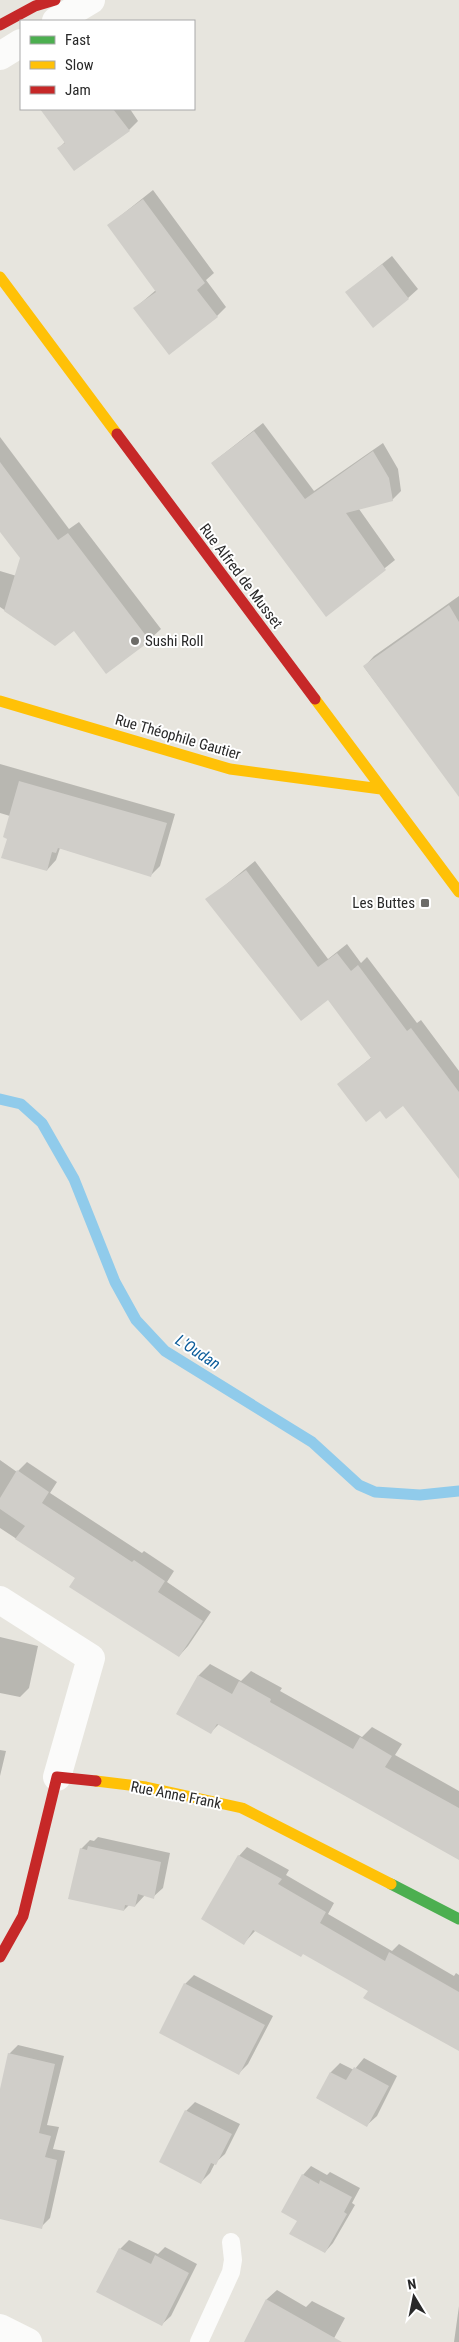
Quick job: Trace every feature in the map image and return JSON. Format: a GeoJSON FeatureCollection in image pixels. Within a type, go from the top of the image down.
{"type":"FeatureCollection","features":[{"type":"Feature","properties":{"kind":"street"},"geometry":{"type":"LineString","coordinates":[[0,25],[35,6],[54,0]]}},
{"type":"Feature","properties":{"kind":"street"},"geometry":{"type":"LineString","coordinates":[[58,20],[91,0]]}},
{"type":"Feature","properties":{"kind":"street"},"geometry":{"type":"LineString","coordinates":[[0,56],[20,44]]}},
{"type":"Feature","properties":{"kind":"street","name":"Rue Alfred de Musset"},"geometry":{"type":"LineString","coordinates":[[0,277],[459,892]]}},
{"type":"Feature","properties":{"kind":"street","name":"Rue Théophile Gautier"},"geometry":{"type":"LineString","coordinates":[[0,700],[230,769],[381,789]]}},
{"type":"Feature","properties":{"kind":"street"},"geometry":{"type":"LineString","coordinates":[[0,1600],[91,1658],[56,1777],[23,1916],[0,1957]]}},
{"type":"Feature","properties":{"kind":"street","name":"Rue Anne Frank"},"geometry":{"type":"LineString","coordinates":[[56,1777],[146,1787],[242,1808],[459,1919]]}},
{"type":"Feature","properties":{"kind":"street"},"geometry":{"type":"LineString","coordinates":[[0,2328],[28,2342]]}},
{"type":"Feature","properties":{"kind":"lane"},"geometry":{"type":"LineString","coordinates":[[199,2342],[231,2272],[233,2260],[231,2242]]}},
{"type":"Feature","properties":{"kind":"building"},"geometry":{"type":"Polygon","coordinates":[[[41,110],[114,110],[130,131],[74,171],[57,148],[65,143],[41,110]]]}},
{"type":"Feature","properties":{"kind":"building"},"geometry":{"type":"Polygon","coordinates":[[[143,199],[205,283],[197,290],[218,317],[169,355],[133,308],[156,292],[107,225],[143,199]]]}},
{"type":"Feature","properties":{"kind":"building"},"geometry":{"type":"Polygon","coordinates":[[[382,264],[409,299],[373,328],[345,292],[382,264]]]}},
{"type":"Feature","properties":{"kind":"building"},"geometry":{"type":"Polygon","coordinates":[[[254,431],[305,499],[373,451],[389,478],[393,501],[346,513],[386,570],[326,617],[211,463],[254,431]]]}},
{"type":"Feature","properties":{"kind":"building"},"geometry":{"type":"Polygon","coordinates":[[[0,462],[58,540],[68,533],[150,641],[106,674],[74,631],[55,646],[4,611],[20,558],[0,532],[0,462]]]}},
{"type":"Feature","properties":{"kind":"building"},"geometry":{"type":"Polygon","coordinates":[[[449,605],[459,622],[459,797],[363,666],[449,605]]]}},
{"type":"Feature","properties":{"kind":"building"},"geometry":{"type":"Polygon","coordinates":[[[19,781],[167,823],[151,877],[58,848],[56,853],[52,852],[47,871],[1,858],[7,839],[3,837],[19,781]]]}},
{"type":"Feature","properties":{"kind":"building"},"geometry":{"type":"Polygon","coordinates":[[[246,870],[318,967],[337,953],[351,971],[358,965],[407,1031],[411,1028],[459,1092],[459,1179],[403,1106],[386,1119],[380,1111],[366,1122],[337,1084],[371,1058],[328,1000],[301,1021],[205,899],[246,870]]]}},
{"type":"Feature","properties":{"kind":"building"},"geometry":{"type":"Polygon","coordinates":[[[17,1470],[49,1492],[42,1503],[132,1562],[134,1560],[165,1581],[158,1592],[203,1621],[179,1657],[69,1587],[75,1578],[15,1539],[25,1526],[0,1509],[0,1498],[17,1470]]]}},
{"type":"Feature","properties":{"kind":"building"},"geometry":{"type":"Polygon","coordinates":[[[198,1675],[232,1694],[239,1681],[271,1699],[270,1702],[353,1749],[360,1737],[392,1756],[385,1767],[459,1808],[459,1860],[217,1724],[211,1734],[176,1714],[198,1675]]]}},
{"type":"Feature","properties":{"kind":"building"},"geometry":{"type":"Polygon","coordinates":[[[88,1846],[161,1862],[154,1899],[138,1894],[135,1907],[125,1905],[124,1911],[68,1899],[80,1848],[87,1850],[88,1846]]]}},
{"type":"Feature","properties":{"kind":"building"},"geometry":{"type":"Polygon","coordinates":[[[238,1855],[282,1879],[278,1884],[326,1912],[320,1923],[385,1961],[389,1952],[459,1992],[459,2051],[363,1998],[368,1991],[303,1954],[301,1957],[253,1930],[244,1945],[201,1919],[238,1855]]]}},
{"type":"Feature","properties":{"kind":"building"},"geometry":{"type":"Polygon","coordinates":[[[184,1983],[265,2025],[239,2075],[159,2033],[184,1983]]]}},
{"type":"Feature","properties":{"kind":"building"},"geometry":{"type":"Polygon","coordinates":[[[8,2053],[55,2064],[39,2133],[51,2136],[45,2157],[57,2160],[42,2229],[0,2219],[0,2089],[8,2053]]]}},
{"type":"Feature","properties":{"kind":"building"},"geometry":{"type":"Polygon","coordinates":[[[354,2067],[389,2086],[367,2127],[316,2098],[330,2072],[346,2080],[354,2067]]]}},
{"type":"Feature","properties":{"kind":"building"},"geometry":{"type":"Polygon","coordinates":[[[185,2110],[232,2134],[216,2165],[211,2163],[201,2184],[159,2162],[185,2110]]]}},
{"type":"Feature","properties":{"kind":"building"},"geometry":{"type":"Polygon","coordinates":[[[302,2174],[319,2184],[320,2180],[352,2197],[344,2212],[347,2214],[325,2253],[289,2234],[297,2221],[281,2212],[302,2174]]]}},
{"type":"Feature","properties":{"kind":"building"},"geometry":{"type":"Polygon","coordinates":[[[119,2248],[151,2264],[155,2255],[189,2273],[162,2326],[96,2292],[119,2248]]]}},
{"type":"Feature","properties":{"kind":"building"},"geometry":{"type":"Polygon","coordinates":[[[266,2299],[342,2342],[244,2342],[266,2299]]]}},
{"type":"Feature","properties":{"kind":"waterway","name":"L'Oudan"},"geometry":{"type":"LineString","coordinates":[[0,1099],[21,1104],[42,1123],[74,1179],[115,1282],[136,1320],[165,1351],[312,1442],[359,1485],[375,1492],[420,1495],[459,1491]]}},
{"type":"Feature","properties":{"kind":"traffic: fast"},"geometry":{"type":"LineString","coordinates":[[391,1884],[459,1919]]}},
{"type":"Feature","properties":{"kind":"traffic: slow"},"geometry":{"type":"LineString","coordinates":[[0,277],[117,434]]}},
{"type":"Feature","properties":{"kind":"traffic: slow"},"geometry":{"type":"LineString","coordinates":[[315,699],[459,892]]}},
{"type":"Feature","properties":{"kind":"traffic: slow"},"geometry":{"type":"LineString","coordinates":[[0,701],[230,769],[381,789]]}},
{"type":"Feature","properties":{"kind":"traffic: slow"},"geometry":{"type":"LineString","coordinates":[[96,1781],[146,1787],[242,1808],[391,1884]]}},
{"type":"Feature","properties":{"kind":"traffic: jam"},"geometry":{"type":"LineString","coordinates":[[0,25],[35,6],[55,0]]}},
{"type":"Feature","properties":{"kind":"traffic: jam"},"geometry":{"type":"LineString","coordinates":[[117,434],[315,699]]}},
{"type":"Feature","properties":{"kind":"traffic: jam"},"geometry":{"type":"LineString","coordinates":[[0,1957],[23,1916],[57,1777],[96,1781]]}},
{"type":"Feature","properties":{"kind":"place","name":"Sushi Roll"},"geometry":{"type":"Point","coordinates":[135,641]}},
{"type":"Feature","properties":{"kind":"place","name":"Les Buttes"},"geometry":{"type":"Point","coordinates":[425,903]}}]}
